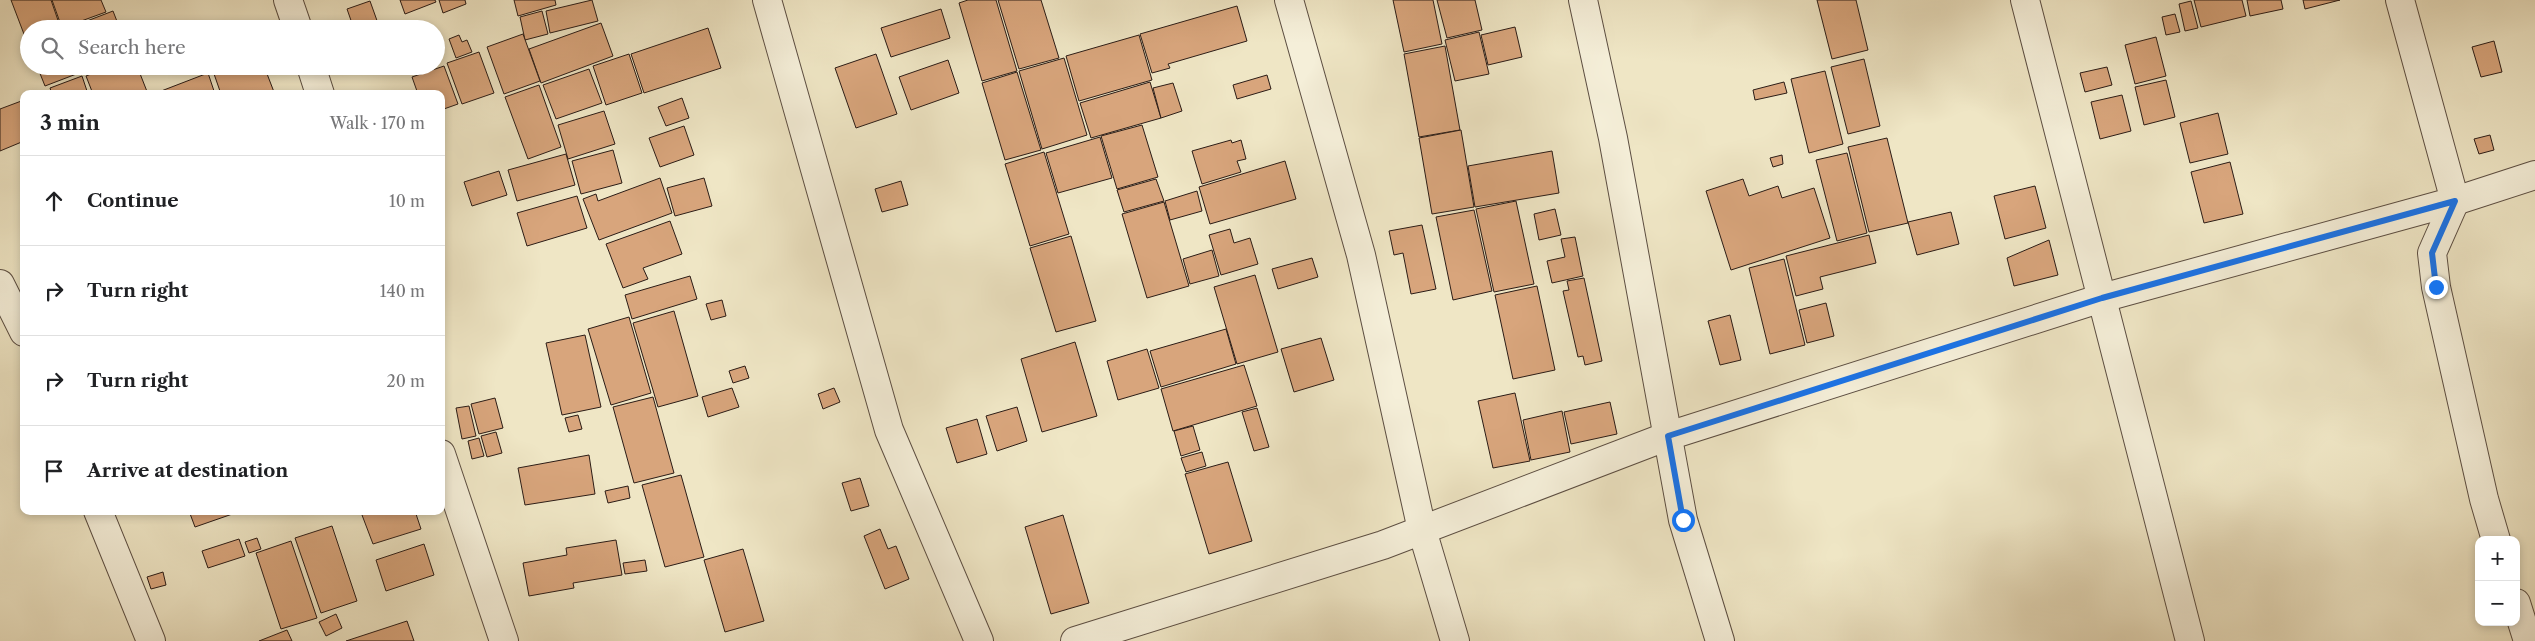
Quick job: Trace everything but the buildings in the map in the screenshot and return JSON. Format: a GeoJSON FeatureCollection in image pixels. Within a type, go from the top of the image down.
{"type":"FeatureCollection","features":[{"type":"Feature","properties":{"kind":"street"},"geometry":{"type":"LineString","coordinates":[[288,0],[295,20]]}},
{"type":"Feature","properties":{"kind":"street"},"geometry":{"type":"LineString","coordinates":[[767,0],[888,430],[979,641]]}},
{"type":"Feature","properties":{"kind":"street"},"geometry":{"type":"LineString","coordinates":[[1288,0],[1361,255],[1422,530],[1455,641]]}},
{"type":"Feature","properties":{"kind":"street"},"geometry":{"type":"LineString","coordinates":[[1583,0],[1613,138],[1683,520],[1720,641]]}},
{"type":"Feature","properties":{"kind":"street"},"geometry":{"type":"LineString","coordinates":[[2025,0],[2190,641]]}},
{"type":"Feature","properties":{"kind":"street"},"geometry":{"type":"LineString","coordinates":[[2400,0],[2455,201],[2432,253],[2436,287],[2484,499],[2495,536]]}},
{"type":"Feature","properties":{"kind":"street"},"geometry":{"type":"LineString","coordinates":[[314,75],[319,90]]}},
{"type":"Feature","properties":{"kind":"street"},"geometry":{"type":"LineString","coordinates":[[1075,641],[1384,545],[1668,436],[2102,298],[2455,201],[2535,175]]}},
{"type":"Feature","properties":{"kind":"street"},"geometry":{"type":"LineString","coordinates":[[0,284],[20,324]]}},
{"type":"Feature","properties":{"kind":"street"},"geometry":{"type":"LineString","coordinates":[[445,466],[504,641]]}},
{"type":"Feature","properties":{"kind":"street"},"geometry":{"type":"LineString","coordinates":[[100,515],[151,641]]}},
{"type":"Feature","properties":{"kind":"street"},"geometry":{"type":"LineString","coordinates":[[2520,616],[2528,641]]}},
{"type":"Feature","properties":{"kind":"route"},"geometry":{"type":"LineString","coordinates":[[1683,520],[1668,436],[2102,298],[2455,201],[2432,253],[2436,287]]}}]}
